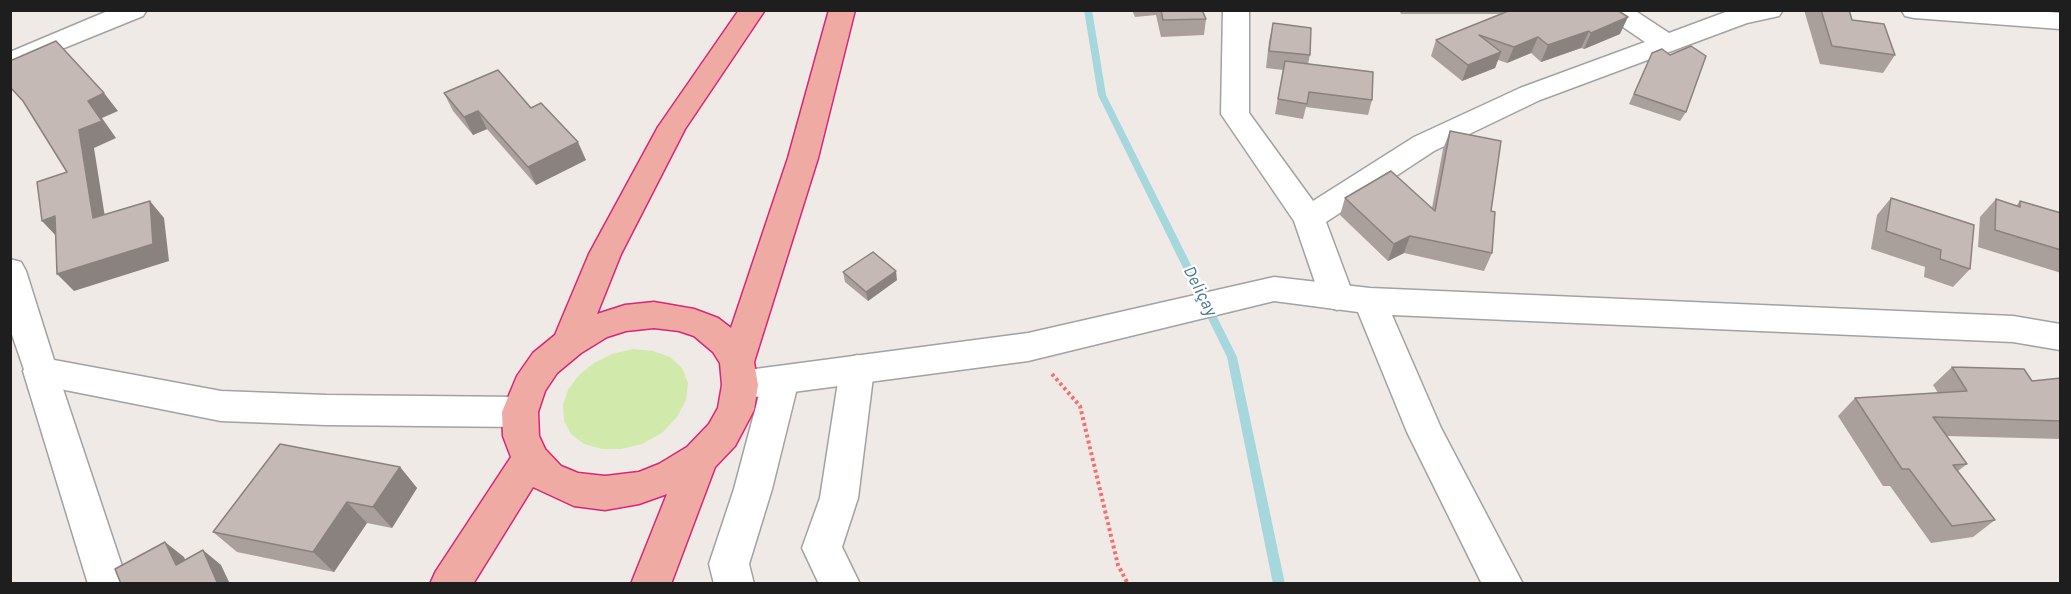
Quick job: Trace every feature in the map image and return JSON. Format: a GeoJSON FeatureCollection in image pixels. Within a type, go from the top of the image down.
{"type":"FeatureCollection","features":[{"type":"Feature","properties":{"kind":"highway"},"geometry":{"type":"LineString","coordinates":[[568,343],[605,254],[672,127],[752,10]]}},
{"type":"Feature","properties":{"kind":"highway"},"geometry":{"type":"LineString","coordinates":[[739,373],[725,342],[706,327],[682,318],[654,315],[625,318],[596,328],[568,343],[545,363],[529,386],[520,412],[520,436],[530,459],[548,477],[574,489],[605,493],[639,488],[672,476],[700,458],[722,435],[736,410],[739,373],[803,158],[842,10]]}},
{"type":"Feature","properties":{"kind":"highway"},"geometry":{"type":"LineString","coordinates":[[651,584],[700,458]]}},
{"type":"Feature","properties":{"kind":"highway"},"geometry":{"type":"LineString","coordinates":[[450,584],[530,459]]}},
{"type":"Feature","properties":{"kind":"street"},"geometry":{"type":"LineString","coordinates":[[10,62],[134,10]]}},
{"type":"Feature","properties":{"kind":"street"},"geometry":{"type":"LineString","coordinates":[[1236,10],[1235,114],[1309,218],[1425,432],[1503,584]]}},
{"type":"Feature","properties":{"kind":"street"},"geometry":{"type":"LineString","coordinates":[[1616,10],[1666,44]]}},
{"type":"Feature","properties":{"kind":"street"},"geometry":{"type":"LineString","coordinates":[[1309,218],[1424,144],[1530,94],[1740,16],[1770,10]]}},
{"type":"Feature","properties":{"kind":"street"},"geometry":{"type":"LineString","coordinates":[[1914,10],[2061,21]]}},
{"type":"Feature","properties":{"kind":"street"},"geometry":{"type":"LineString","coordinates":[[10,271],[108,584]]}},
{"type":"Feature","properties":{"kind":"street"},"geometry":{"type":"LineString","coordinates":[[739,373],[781,380],[1028,347],[1274,289],[1354,299],[2013,329],[2061,337]]}},
{"type":"Feature","properties":{"kind":"street"},"geometry":{"type":"LineString","coordinates":[[840,584],[822,548],[839,498],[857,369]]}},
{"type":"Feature","properties":{"kind":"street"},"geometry":{"type":"LineString","coordinates":[[40,371],[221,406],[326,410],[520,412]]}},
{"type":"Feature","properties":{"kind":"street"},"geometry":{"type":"LineString","coordinates":[[728,577],[781,380]]}},
{"type":"Feature","properties":{"kind":"path"},"geometry":{"type":"LineString","coordinates":[[1028,347],[1080,406],[1118,565],[1128,584]]}},
{"type":"Feature","properties":{"kind":"green space"},"geometry":{"type":"Polygon","coordinates":[[[633,349],[653,351],[670,357],[682,368],[688,383],[686,400],[677,417],[662,433],[642,444],[621,449],[602,449],[584,444],[571,434],[564,421],[563,405],[568,390],[579,375],[594,363],[612,354],[633,349]]]}},
{"type":"Feature","properties":{"kind":"building"},"geometry":{"type":"Polygon","coordinates":[[[1161,10],[1202,10],[1206,19],[1163,20],[1161,10]]]}},
{"type":"Feature","properties":{"kind":"building"},"geometry":{"type":"Polygon","coordinates":[[[1511,10],[1617,10],[1628,17],[1591,33],[1589,31],[1548,45],[1538,37],[1514,47],[1479,35],[1501,52],[1468,65],[1436,40],[1511,10]]]}},
{"type":"Feature","properties":{"kind":"building"},"geometry":{"type":"Polygon","coordinates":[[[1821,10],[1849,10],[1852,20],[1884,24],[1895,55],[1832,46],[1821,10]]]}},
{"type":"Feature","properties":{"kind":"building"},"geometry":{"type":"Polygon","coordinates":[[[1273,23],[1311,28],[1310,55],[1269,51],[1273,23]]]}},
{"type":"Feature","properties":{"kind":"building"},"geometry":{"type":"Polygon","coordinates":[[[56,41],[104,93],[88,101],[102,121],[79,130],[93,218],[150,201],[153,244],[57,274],[55,216],[42,221],[37,182],[67,172],[23,101],[10,87],[10,61],[56,41]]]}},
{"type":"Feature","properties":{"kind":"building"},"geometry":{"type":"Polygon","coordinates":[[[1691,46],[1706,56],[1686,112],[1634,94],[1652,53],[1662,49],[1670,55],[1691,46]]]}},
{"type":"Feature","properties":{"kind":"building"},"geometry":{"type":"Polygon","coordinates":[[[1285,61],[1373,72],[1372,100],[1309,92],[1307,104],[1278,99],[1285,61]]]}},
{"type":"Feature","properties":{"kind":"building"},"geometry":{"type":"Polygon","coordinates":[[[498,70],[531,108],[541,103],[578,142],[528,167],[478,111],[464,117],[444,93],[498,70]]]}},
{"type":"Feature","properties":{"kind":"building"},"geometry":{"type":"Polygon","coordinates":[[[1450,131],[1501,141],[1491,211],[1495,212],[1492,253],[1410,236],[1394,244],[1345,198],[1391,171],[1435,211],[1450,131]]]}},
{"type":"Feature","properties":{"kind":"building"},"geometry":{"type":"Polygon","coordinates":[[[1891,198],[1974,225],[1970,269],[1940,259],[1941,250],[1886,231],[1891,198]]]}},
{"type":"Feature","properties":{"kind":"building"},"geometry":{"type":"Polygon","coordinates":[[[1996,199],[2020,207],[2020,201],[2061,213],[2061,250],[1995,230],[1996,199]]]}},
{"type":"Feature","properties":{"kind":"building"},"geometry":{"type":"Polygon","coordinates":[[[873,252],[896,271],[866,292],[843,272],[873,252]]]}},
{"type":"Feature","properties":{"kind":"building"},"geometry":{"type":"Polygon","coordinates":[[[1952,367],[2024,369],[2032,381],[2061,378],[2061,421],[1933,417],[1967,464],[1953,465],[1995,520],[1952,526],[1909,469],[1902,469],[1855,398],[1967,391],[1952,367]]]}},
{"type":"Feature","properties":{"kind":"building"},"geometry":{"type":"Polygon","coordinates":[[[280,444],[400,467],[373,507],[347,502],[313,552],[213,532],[280,444]]]}},
{"type":"Feature","properties":{"kind":"building"},"geometry":{"type":"Polygon","coordinates":[[[165,542],[176,565],[203,550],[217,582],[215,584],[121,584],[115,569],[165,542]]]}},
{"type":"Feature","properties":{"kind":"waterway","name":"Deliçay"},"geometry":{"type":"LineString","coordinates":[[1088,10],[1102,95],[1232,357],[1279,584]]}}]}
